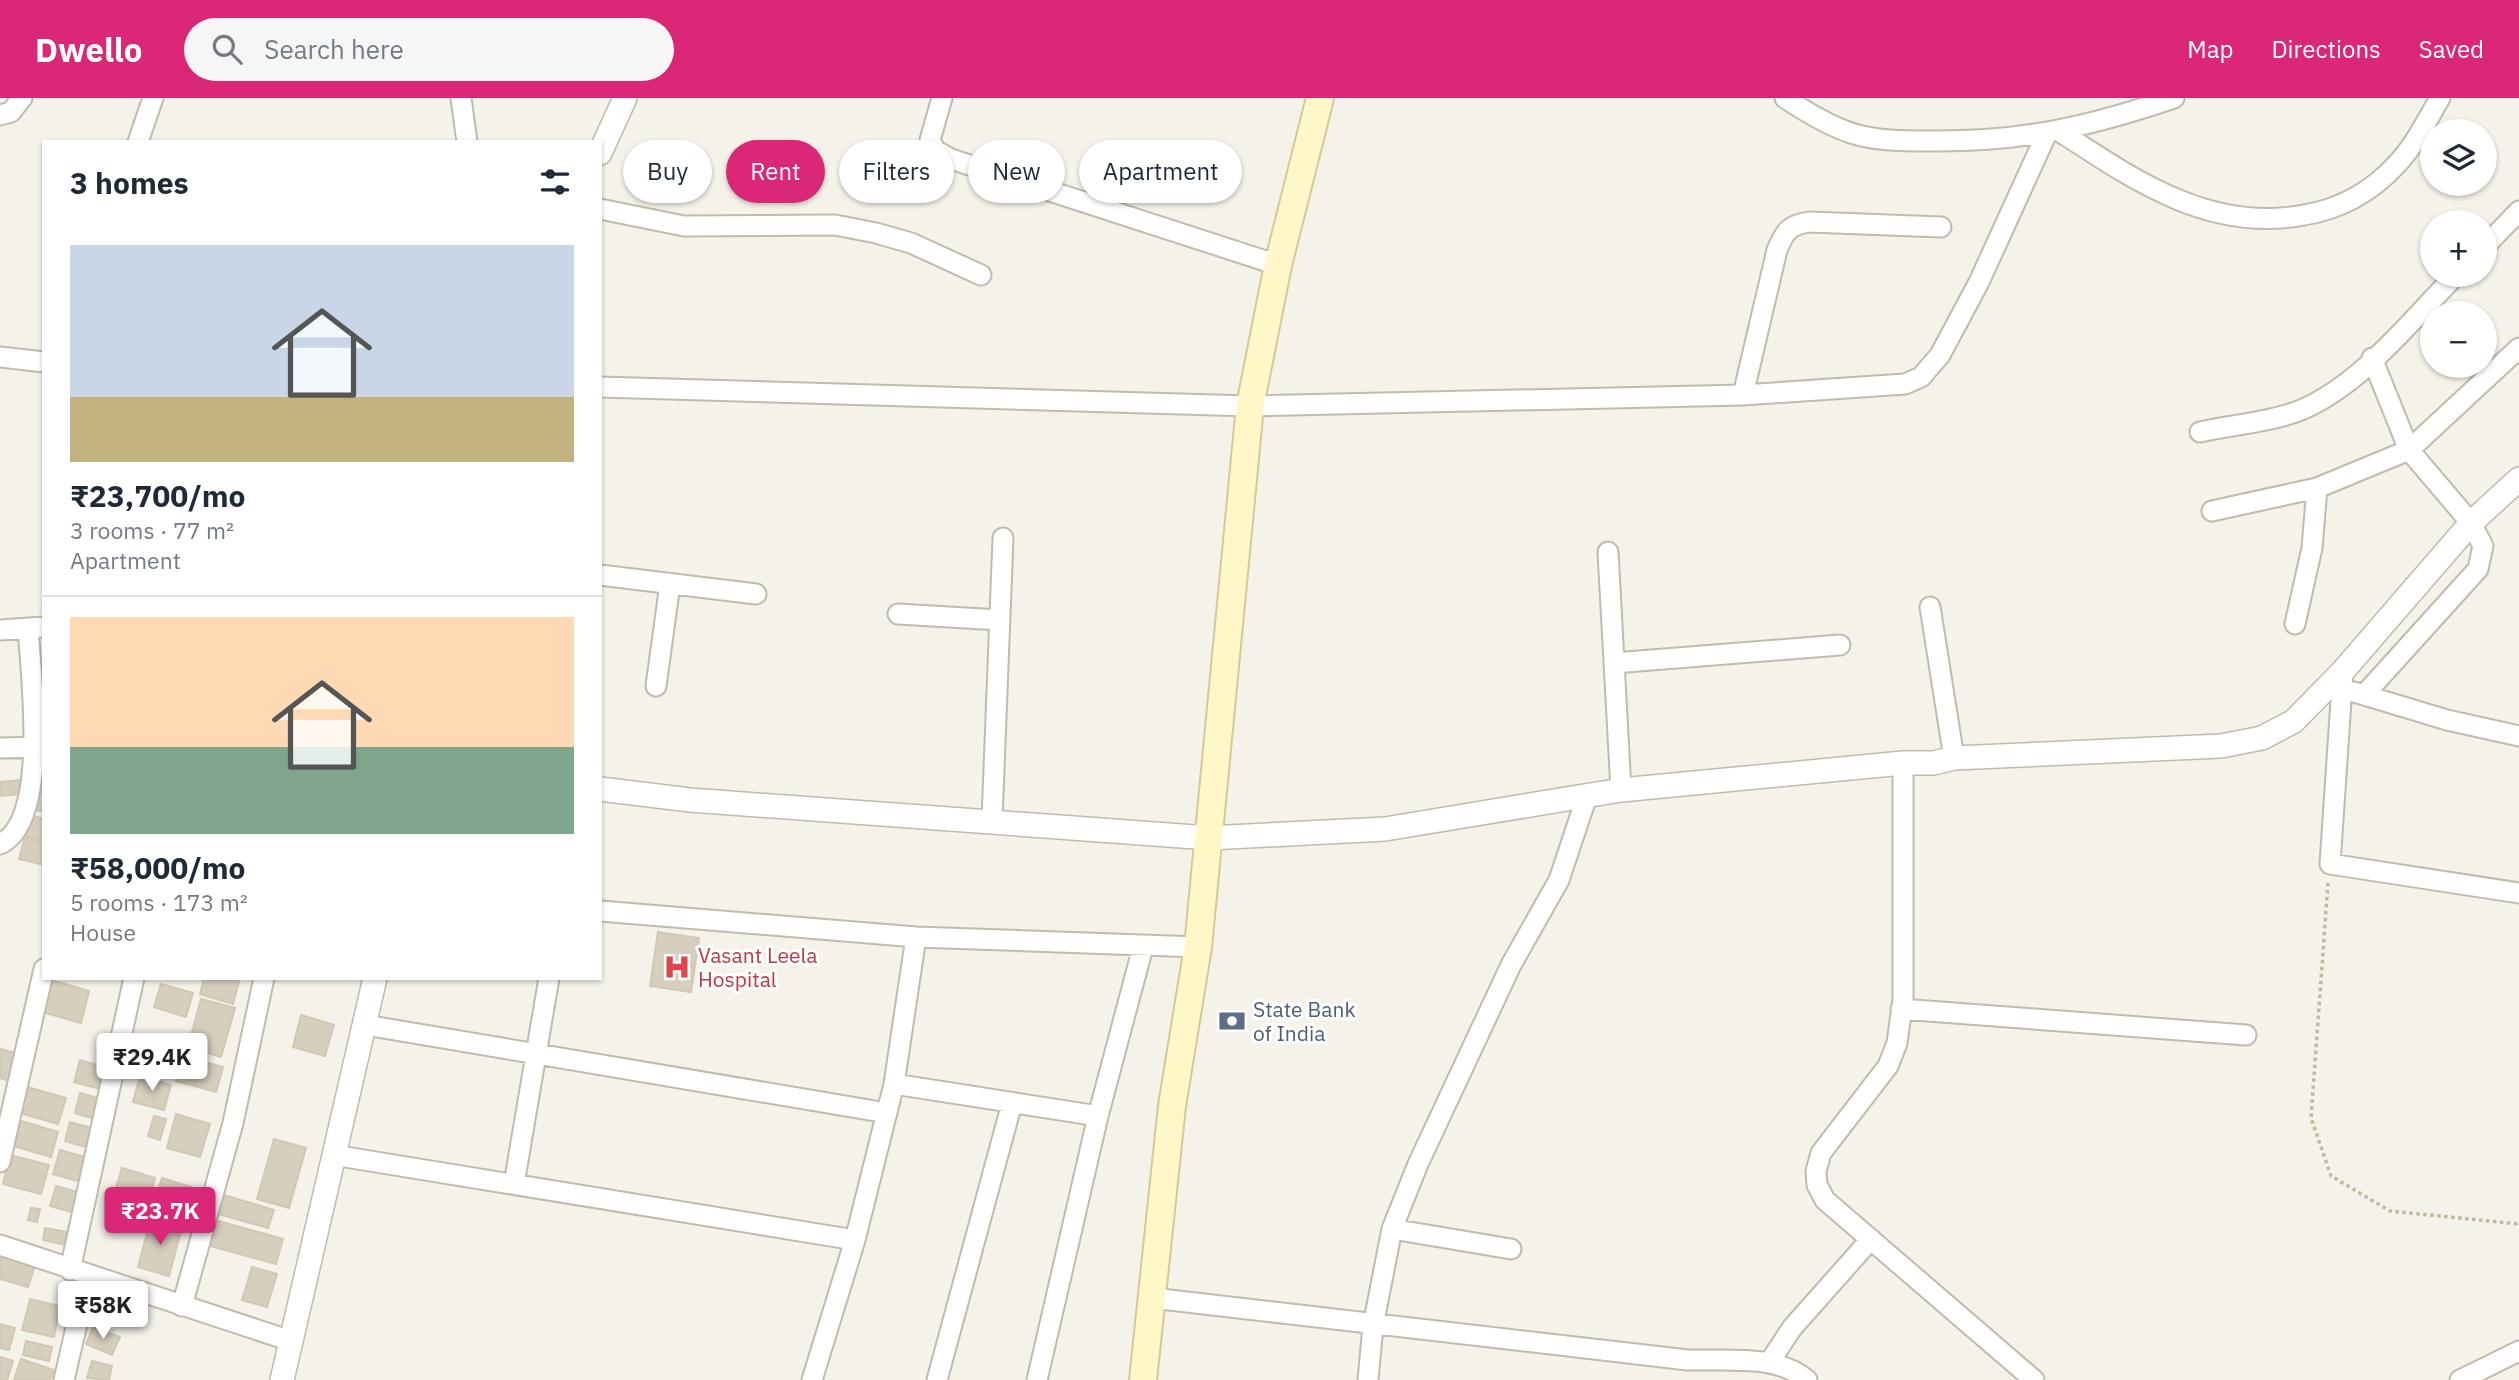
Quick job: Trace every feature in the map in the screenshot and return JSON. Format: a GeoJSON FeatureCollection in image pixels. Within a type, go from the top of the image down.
{"type":"FeatureCollection","features":[{"type":"Feature","properties":{"kind":"main road"},"geometry":{"type":"LineString","coordinates":[[1143,1380],[1172,1106],[1198,947],[1250,406],[1278,265],[1320,98]]}},
{"type":"Feature","properties":{"kind":"street"},"geometry":{"type":"LineString","coordinates":[[0,116],[11,111],[23,98]]}},
{"type":"Feature","properties":{"kind":"street"},"geometry":{"type":"LineString","coordinates":[[139,140],[153,98]]}},
{"type":"Feature","properties":{"kind":"street"},"geometry":{"type":"LineString","coordinates":[[461,98],[467,140]]}},
{"type":"Feature","properties":{"kind":"street"},"geometry":{"type":"LineString","coordinates":[[602,149],[625,98]]}},
{"type":"Feature","properties":{"kind":"street"},"geometry":{"type":"LineString","coordinates":[[942,98],[930,140],[935,150],[951,159],[1278,265]]}},
{"type":"Feature","properties":{"kind":"street"},"geometry":{"type":"LineString","coordinates":[[1785,98],[1818,119],[1853,134],[1900,141],[1990,142],[2105,121],[2175,98]]}},
{"type":"Feature","properties":{"kind":"street"},"geometry":{"type":"LineString","coordinates":[[2053,132],[2129,177],[2175,200],[2216,214],[2279,220],[2326,211],[2363,195],[2398,164],[2440,98]]}},
{"type":"Feature","properties":{"kind":"street"},"geometry":{"type":"LineString","coordinates":[[602,387],[1250,406],[1743,394],[1905,384],[1921,377],[1940,355],[2053,132]]}},
{"type":"Feature","properties":{"kind":"street"},"geometry":{"type":"LineString","coordinates":[[602,209],[684,226],[835,225],[911,243],[981,275]]}},
{"type":"Feature","properties":{"kind":"street"},"geometry":{"type":"LineString","coordinates":[[2497,234],[2519,211]]}},
{"type":"Feature","properties":{"kind":"street"},"geometry":{"type":"LineString","coordinates":[[1743,394],[1777,250],[1784,234],[1792,225],[1809,222],[1941,227]]}},
{"type":"Feature","properties":{"kind":"street"},"geometry":{"type":"LineString","coordinates":[[2200,432],[2300,410],[2329,394],[2372,358],[2444,287]]}},
{"type":"Feature","properties":{"kind":"street"},"geometry":{"type":"LineString","coordinates":[[2212,511],[2317,488],[2409,450],[2519,348]]}},
{"type":"Feature","properties":{"kind":"street"},"geometry":{"type":"LineString","coordinates":[[0,357],[42,362]]}},
{"type":"Feature","properties":{"kind":"street"},"geometry":{"type":"LineString","coordinates":[[2364,695],[2478,569],[2483,546],[2471,523],[2409,450],[2372,358]]}},
{"type":"Feature","properties":{"kind":"street"},"geometry":{"type":"LineString","coordinates":[[602,789],[690,800],[992,820],[1209,838],[1385,829],[1621,790],[1903,763],[1934,763],[1954,758],[2221,746],[2262,738],[2294,721],[2343,680],[2471,523],[2519,479]]}},
{"type":"Feature","properties":{"kind":"street"},"geometry":{"type":"LineString","coordinates":[[2295,624],[2312,548],[2317,488]]}},
{"type":"Feature","properties":{"kind":"street"},"geometry":{"type":"LineString","coordinates":[[992,820],[1003,538]]}},
{"type":"Feature","properties":{"kind":"street"},"geometry":{"type":"LineString","coordinates":[[1608,552],[1621,790]]}},
{"type":"Feature","properties":{"kind":"street"},"geometry":{"type":"LineString","coordinates":[[602,575],[756,594]]}},
{"type":"Feature","properties":{"kind":"street"},"geometry":{"type":"LineString","coordinates":[[656,686],[670,584]]}},
{"type":"Feature","properties":{"kind":"street"},"geometry":{"type":"LineString","coordinates":[[1930,607],[1954,758]]}},
{"type":"Feature","properties":{"kind":"street"},"geometry":{"type":"LineString","coordinates":[[898,614],[1000,620]]}},
{"type":"Feature","properties":{"kind":"street"},"geometry":{"type":"LineString","coordinates":[[0,630],[36,628],[39,747],[24,818],[17,833],[0,844]]}},
{"type":"Feature","properties":{"kind":"street"},"geometry":{"type":"LineString","coordinates":[[1614,663],[1840,645]]}},
{"type":"Feature","properties":{"kind":"street"},"geometry":{"type":"LineString","coordinates":[[2343,680],[2364,695],[2447,720],[2519,736]]}},
{"type":"Feature","properties":{"kind":"street"},"geometry":{"type":"LineString","coordinates":[[2343,680],[2330,864],[2519,893]]}},
{"type":"Feature","properties":{"kind":"street"},"geometry":{"type":"LineString","coordinates":[[0,748],[39,747]]}},
{"type":"Feature","properties":{"kind":"street"},"geometry":{"type":"LineString","coordinates":[[1903,763],[1901,1009],[1897,1043],[1888,1066],[1821,1153],[1816,1171],[1817,1185],[1825,1200],[2034,1380]]}},
{"type":"Feature","properties":{"kind":"street"},"geometry":{"type":"LineString","coordinates":[[1368,1380],[1373,1325],[1392,1229],[1418,1164],[1505,977],[1559,880],[1587,796]]}},
{"type":"Feature","properties":{"kind":"street"},"geometry":{"type":"LineString","coordinates":[[602,911],[916,937],[1198,947]]}},
{"type":"Feature","properties":{"kind":"street"},"geometry":{"type":"LineString","coordinates":[[812,1380],[856,1240],[894,1084],[916,937]]}},
{"type":"Feature","properties":{"kind":"street"},"geometry":{"type":"LineString","coordinates":[[1037,1380],[1098,1116],[1143,947]]}},
{"type":"Feature","properties":{"kind":"street"},"geometry":{"type":"LineString","coordinates":[[0,1163],[42,978]]}},
{"type":"Feature","properties":{"kind":"street"},"geometry":{"type":"LineString","coordinates":[[64,1380],[79,1273],[134,980]]}},
{"type":"Feature","properties":{"kind":"street"},"geometry":{"type":"LineString","coordinates":[[182,1306],[233,1123],[264,980]]}},
{"type":"Feature","properties":{"kind":"street"},"geometry":{"type":"LineString","coordinates":[[282,1380],[375,980]]}},
{"type":"Feature","properties":{"kind":"street"},"geometry":{"type":"LineString","coordinates":[[514,1184],[549,980]]}},
{"type":"Feature","properties":{"kind":"street"},"geometry":{"type":"LineString","coordinates":[[1901,1009],[2246,1035]]}},
{"type":"Feature","properties":{"kind":"street"},"geometry":{"type":"LineString","coordinates":[[365,1025],[887,1113]]}},
{"type":"Feature","properties":{"kind":"street"},"geometry":{"type":"LineString","coordinates":[[894,1084],[1098,1116]]}},
{"type":"Feature","properties":{"kind":"street"},"geometry":{"type":"LineString","coordinates":[[937,1380],[1012,1103]]}},
{"type":"Feature","properties":{"kind":"street"},"geometry":{"type":"LineString","coordinates":[[333,1154],[856,1240]]}},
{"type":"Feature","properties":{"kind":"street"},"geometry":{"type":"LineString","coordinates":[[1392,1229],[1511,1249]]}},
{"type":"Feature","properties":{"kind":"street"},"geometry":{"type":"LineString","coordinates":[[1769,1363],[1792,1328],[1871,1239]]}},
{"type":"Feature","properties":{"kind":"street"},"geometry":{"type":"LineString","coordinates":[[0,1245],[291,1341]]}},
{"type":"Feature","properties":{"kind":"street"},"geometry":{"type":"LineString","coordinates":[[1152,1298],[1373,1325],[1541,1340],[1688,1360],[1769,1363],[1801,1374],[1808,1380]]}},
{"type":"Feature","properties":{"kind":"street"},"geometry":{"type":"LineString","coordinates":[[2460,1380],[2519,1351]]}},
{"type":"Feature","properties":{"kind":"path"},"geometry":{"type":"LineString","coordinates":[[2330,864],[2311,1118],[2331,1176],[2390,1211],[2519,1224]]}},
{"type":"Feature","properties":{"kind":"building"},"geometry":{"type":"Polygon","coordinates":[[[19,780],[21,794],[0,796],[0,782],[19,780]]]}},
{"type":"Feature","properties":{"kind":"building"},"geometry":{"type":"Polygon","coordinates":[[[38,785],[42,786],[42,812],[31,809],[38,785]]]}},
{"type":"Feature","properties":{"kind":"building"},"geometry":{"type":"Polygon","coordinates":[[[30,815],[42,818],[42,840],[24,835],[30,815]]]}},
{"type":"Feature","properties":{"kind":"building"},"geometry":{"type":"Polygon","coordinates":[[[25,837],[42,842],[42,865],[19,859],[25,837]]]}},
{"type":"Feature","properties":{"kind":"building"},"geometry":{"type":"Polygon","coordinates":[[[658,932],[699,938],[691,992],[650,986],[658,932]]]}},
{"type":"Feature","properties":{"kind":"building"},"geometry":{"type":"Polygon","coordinates":[[[51,980],[89,991],[81,1023],[42,1012],[51,980]]]}},
{"type":"Feature","properties":{"kind":"building"},"geometry":{"type":"Polygon","coordinates":[[[204,980],[239,980],[233,1004],[200,994],[204,980]]]}},
{"type":"Feature","properties":{"kind":"building"},"geometry":{"type":"Polygon","coordinates":[[[161,984],[193,993],[186,1017],[154,1007],[161,984]]]}},
{"type":"Feature","properties":{"kind":"building"},"geometry":{"type":"Polygon","coordinates":[[[201,999],[235,1008],[221,1057],[188,1047],[201,999]]]}},
{"type":"Feature","properties":{"kind":"building"},"geometry":{"type":"Polygon","coordinates":[[[301,1015],[334,1025],[325,1056],[293,1047],[301,1015]]]}},
{"type":"Feature","properties":{"kind":"building"},"geometry":{"type":"Polygon","coordinates":[[[144,1044],[177,1053],[170,1078],[137,1068],[144,1044]]]}},
{"type":"Feature","properties":{"kind":"building"},"geometry":{"type":"Polygon","coordinates":[[[0,1049],[19,1054],[12,1082],[0,1078],[0,1049]]]}},
{"type":"Feature","properties":{"kind":"building"},"geometry":{"type":"Polygon","coordinates":[[[183,1056],[223,1067],[216,1092],[176,1081],[183,1056]]]}},
{"type":"Feature","properties":{"kind":"building"},"geometry":{"type":"Polygon","coordinates":[[[80,1060],[110,1069],[104,1090],[74,1082],[80,1060]]]}},
{"type":"Feature","properties":{"kind":"building"},"geometry":{"type":"Polygon","coordinates":[[[140,1076],[171,1085],[164,1110],[133,1102],[140,1076]]]}},
{"type":"Feature","properties":{"kind":"building"},"geometry":{"type":"Polygon","coordinates":[[[17,1084],[66,1098],[58,1124],[10,1110],[17,1084]]]}},
{"type":"Feature","properties":{"kind":"building"},"geometry":{"type":"Polygon","coordinates":[[[80,1093],[101,1099],[95,1119],[75,1113],[80,1093]]]}},
{"type":"Feature","properties":{"kind":"building"},"geometry":{"type":"Polygon","coordinates":[[[176,1114],[210,1124],[200,1157],[167,1148],[176,1114]]]}},
{"type":"Feature","properties":{"kind":"building"},"geometry":{"type":"Polygon","coordinates":[[[154,1116],[166,1119],[160,1140],[148,1136],[154,1116]]]}},
{"type":"Feature","properties":{"kind":"building"},"geometry":{"type":"Polygon","coordinates":[[[14,1119],[58,1132],[51,1157],[7,1144],[14,1119]]]}},
{"type":"Feature","properties":{"kind":"building"},"geometry":{"type":"Polygon","coordinates":[[[70,1122],[95,1129],[89,1148],[65,1141],[70,1122]]]}},
{"type":"Feature","properties":{"kind":"building"},"geometry":{"type":"Polygon","coordinates":[[[274,1139],[306,1148],[289,1208],[257,1199],[274,1139]]]}},
{"type":"Feature","properties":{"kind":"building"},"geometry":{"type":"Polygon","coordinates":[[[60,1150],[91,1159],[84,1183],[53,1174],[60,1150]]]}},
{"type":"Feature","properties":{"kind":"building"},"geometry":{"type":"Polygon","coordinates":[[[10,1155],[49,1165],[41,1194],[3,1184],[10,1155]]]}},
{"type":"Feature","properties":{"kind":"building"},"geometry":{"type":"Polygon","coordinates":[[[122,1168],[155,1178],[147,1204],[114,1194],[122,1168]]]}},
{"type":"Feature","properties":{"kind":"building"},"geometry":{"type":"Polygon","coordinates":[[[162,1178],[191,1187],[184,1214],[154,1205],[162,1178]]]}},
{"type":"Feature","properties":{"kind":"building"},"geometry":{"type":"Polygon","coordinates":[[[56,1186],[84,1194],[78,1214],[50,1206],[56,1186]]]}},
{"type":"Feature","properties":{"kind":"building"},"geometry":{"type":"Polygon","coordinates":[[[220,1194],[274,1210],[268,1228],[215,1213],[220,1194]]]}},
{"type":"Feature","properties":{"kind":"building"},"geometry":{"type":"Polygon","coordinates":[[[115,1201],[147,1210],[140,1232],[109,1222],[115,1201]]]}},
{"type":"Feature","properties":{"kind":"building"},"geometry":{"type":"Polygon","coordinates":[[[31,1208],[40,1209],[37,1222],[28,1220],[31,1208]]]}},
{"type":"Feature","properties":{"kind":"building"},"geometry":{"type":"Polygon","coordinates":[[[151,1218],[182,1227],[169,1276],[138,1267],[151,1218]]]}},
{"type":"Feature","properties":{"kind":"building"},"geometry":{"type":"Polygon","coordinates":[[[215,1220],[283,1239],[276,1264],[207,1245],[215,1220]]]}},
{"type":"Feature","properties":{"kind":"building"},"geometry":{"type":"Polygon","coordinates":[[[45,1228],[73,1233],[71,1246],[43,1240],[45,1228]]]}},
{"type":"Feature","properties":{"kind":"building"},"geometry":{"type":"Polygon","coordinates":[[[0,1253],[36,1263],[28,1287],[0,1279],[0,1253]]]}},
{"type":"Feature","properties":{"kind":"building"},"geometry":{"type":"Polygon","coordinates":[[[252,1267],[277,1274],[267,1307],[242,1300],[252,1267]]]}},
{"type":"Feature","properties":{"kind":"building"},"geometry":{"type":"Polygon","coordinates":[[[30,1299],[60,1306],[54,1337],[22,1330],[30,1299]]]}},
{"type":"Feature","properties":{"kind":"building"},"geometry":{"type":"Polygon","coordinates":[[[0,1324],[15,1328],[9,1350],[0,1348],[0,1324]]]}},
{"type":"Feature","properties":{"kind":"building"},"geometry":{"type":"Polygon","coordinates":[[[93,1327],[120,1337],[112,1355],[86,1344],[93,1327]]]}},
{"type":"Feature","properties":{"kind":"building"},"geometry":{"type":"Polygon","coordinates":[[[26,1341],[52,1347],[49,1361],[23,1355],[26,1341]]]}},
{"type":"Feature","properties":{"kind":"building"},"geometry":{"type":"Polygon","coordinates":[[[0,1357],[13,1361],[7,1380],[0,1380],[0,1357]]]}},
{"type":"Feature","properties":{"kind":"building"},"geometry":{"type":"Polygon","coordinates":[[[21,1359],[54,1370],[50,1380],[14,1380],[21,1359]]]}},
{"type":"Feature","properties":{"kind":"building"},"geometry":{"type":"Polygon","coordinates":[[[92,1361],[112,1366],[109,1380],[87,1378],[92,1361]]]}},
{"type":"Feature","properties":{"kind":"place","name":"Vasant Leela Hospital"},"geometry":{"type":"Point","coordinates":[677,967]}},
{"type":"Feature","properties":{"kind":"place","name":"State Bank of India"},"geometry":{"type":"Point","coordinates":[1232,1021]}}]}
